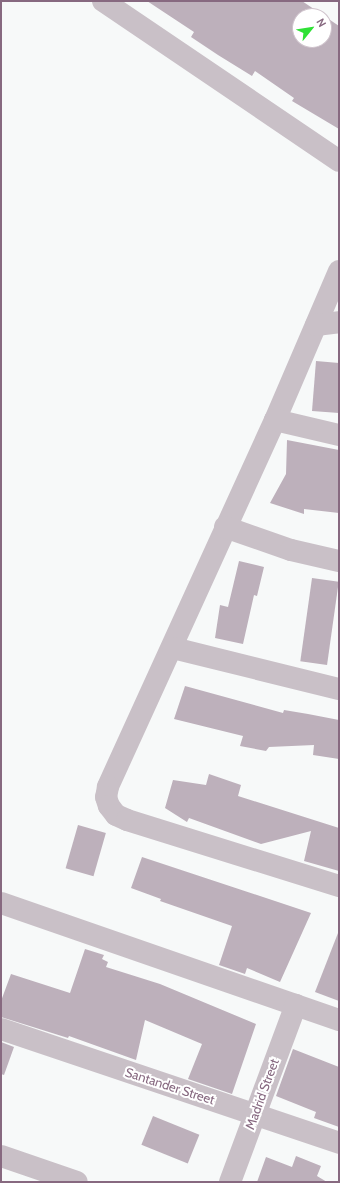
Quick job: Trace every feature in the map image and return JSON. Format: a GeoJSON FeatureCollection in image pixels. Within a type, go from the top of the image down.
{"type":"FeatureCollection","features":[{"type":"Feature","properties":{"kind":"street"},"geometry":{"type":"LineString","coordinates":[[103,1],[339,160]]}},
{"type":"Feature","properties":{"kind":"street"},"geometry":{"type":"LineString","coordinates":[[339,271],[275,420],[225,527],[173,648],[108,787],[106,797],[109,806],[116,815],[127,820],[339,886]]}},
{"type":"Feature","properties":{"kind":"street"},"geometry":{"type":"LineString","coordinates":[[316,325],[339,322]]}},
{"type":"Feature","properties":{"kind":"street"},"geometry":{"type":"LineString","coordinates":[[275,420],[339,435]]}},
{"type":"Feature","properties":{"kind":"street"},"geometry":{"type":"LineString","coordinates":[[225,527],[291,550],[339,561]]}},
{"type":"Feature","properties":{"kind":"street"},"geometry":{"type":"LineString","coordinates":[[173,648],[339,689]]}},
{"type":"Feature","properties":{"kind":"street"},"geometry":{"type":"LineString","coordinates":[[1,903],[339,1020]]}},
{"type":"Feature","properties":{"kind":"street","name":"Madrid Street"},"geometry":{"type":"LineString","coordinates":[[230,1182],[296,1005]]}},
{"type":"Feature","properties":{"kind":"street","name":"Santander Street"},"geometry":{"type":"LineString","coordinates":[[1,1029],[255,1114],[339,1144]]}},
{"type":"Feature","properties":{"kind":"street"},"geometry":{"type":"LineString","coordinates":[[1,1156],[77,1182]]}},
{"type":"Feature","properties":{"kind":"building"},"geometry":{"type":"Polygon","coordinates":[[[147,1],[302,1],[312,8],[292,8],[292,48],[332,48],[332,21],[339,26],[339,129],[292,101],[294,98],[255,71],[252,76],[191,37],[194,32],[147,1]]]}},
{"type":"Feature","properties":{"kind":"building"},"geometry":{"type":"Polygon","coordinates":[[[316,361],[339,363],[339,413],[312,411],[316,361]]]}},
{"type":"Feature","properties":{"kind":"building"},"geometry":{"type":"Polygon","coordinates":[[[287,440],[339,450],[339,513],[304,509],[304,514],[270,503],[286,474],[287,440]]]}},
{"type":"Feature","properties":{"kind":"building"},"geometry":{"type":"Polygon","coordinates":[[[239,561],[264,567],[257,596],[254,595],[243,644],[215,638],[220,605],[228,607],[239,561]]]}},
{"type":"Feature","properties":{"kind":"building"},"geometry":{"type":"Polygon","coordinates":[[[312,578],[339,582],[327,665],[300,661],[312,578]]]}},
{"type":"Feature","properties":{"kind":"building"},"geometry":{"type":"Polygon","coordinates":[[[185,686],[283,713],[284,710],[339,720],[339,759],[313,755],[314,745],[269,747],[266,751],[240,746],[243,736],[174,719],[185,686]]]}},
{"type":"Feature","properties":{"kind":"building"},"geometry":{"type":"Polygon","coordinates":[[[209,774],[241,785],[238,796],[339,828],[339,871],[304,861],[311,831],[261,844],[189,818],[187,822],[165,808],[173,780],[206,785],[209,774]]]}},
{"type":"Feature","properties":{"kind":"building"},"geometry":{"type":"Polygon","coordinates":[[[78,825],[106,833],[93,876],[66,868],[78,825]]]}},
{"type":"Feature","properties":{"kind":"building"},"geometry":{"type":"Polygon","coordinates":[[[142,857],[311,913],[280,982],[247,968],[245,974],[219,965],[232,926],[160,901],[161,899],[131,888],[142,857]]]}},
{"type":"Feature","properties":{"kind":"building"},"geometry":{"type":"Polygon","coordinates":[[[339,933],[339,1001],[315,992],[339,933]]]}},
{"type":"Feature","properties":{"kind":"building"},"geometry":{"type":"Polygon","coordinates":[[[85,949],[104,955],[102,959],[108,962],[106,967],[160,984],[256,1024],[232,1094],[188,1079],[202,1044],[145,1020],[136,1060],[69,1036],[68,1038],[1,1017],[1,1001],[11,974],[70,993],[85,949]]]}},
{"type":"Feature","properties":{"kind":"building"},"geometry":{"type":"Polygon","coordinates":[[[1,1042],[14,1047],[4,1075],[1,1074],[1,1042]]]}},
{"type":"Feature","properties":{"kind":"building"},"geometry":{"type":"Polygon","coordinates":[[[293,1049],[339,1067],[339,1127],[314,1118],[316,1112],[276,1096],[293,1049]]]}},
{"type":"Feature","properties":{"kind":"building"},"geometry":{"type":"Polygon","coordinates":[[[153,1116],[199,1135],[188,1163],[141,1145],[153,1116]]]}},
{"type":"Feature","properties":{"kind":"building"},"geometry":{"type":"Polygon","coordinates":[[[296,1156],[321,1166],[317,1176],[327,1182],[257,1182],[266,1157],[292,1167],[296,1156]]]}}]}
